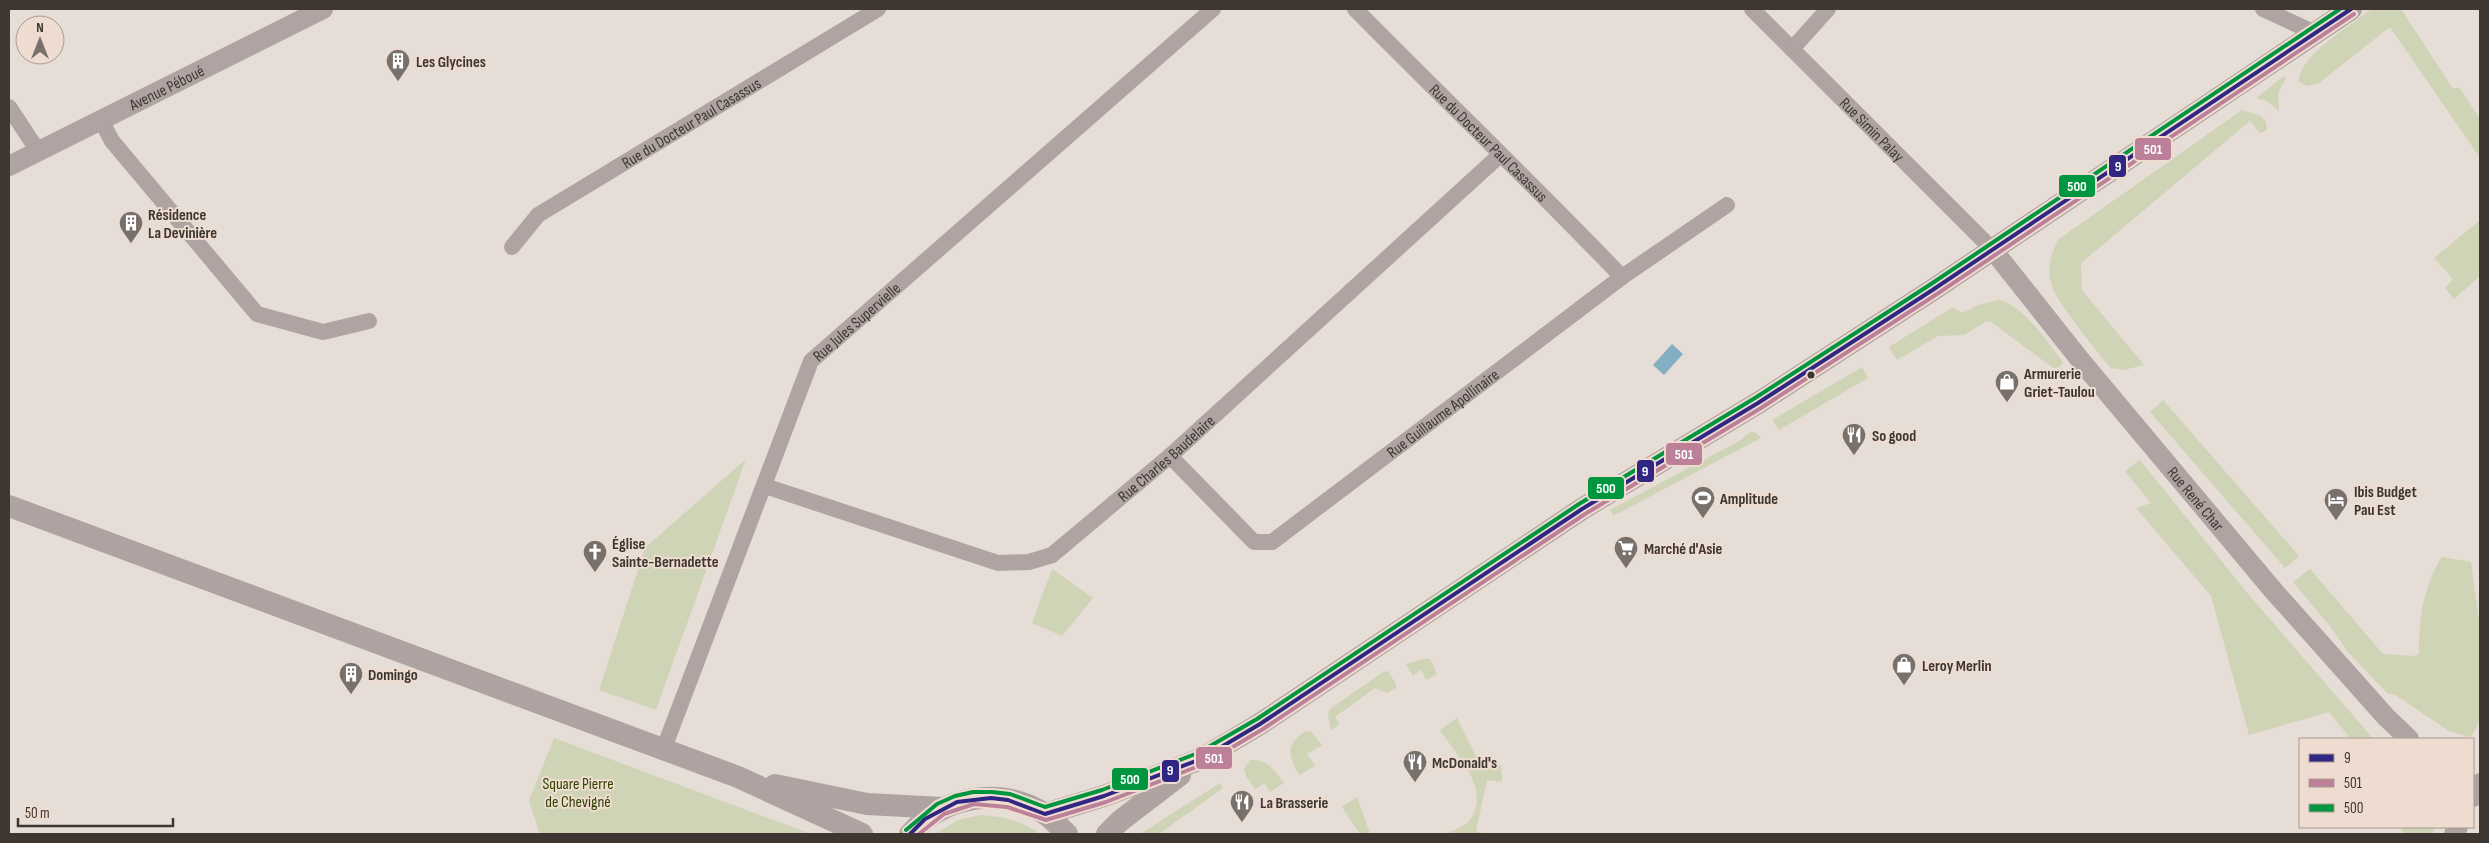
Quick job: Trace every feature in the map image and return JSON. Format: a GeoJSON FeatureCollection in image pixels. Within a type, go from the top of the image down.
{"type":"FeatureCollection","features":[{"type":"Feature","properties":{"kind":"main road"},"geometry":{"type":"LineString","coordinates":[[1107,834],[1120,821],[1201,758],[1260,724],[1582,509],[1758,404],[1993,250],[2351,9]]}},
{"type":"Feature","properties":{"kind":"main road"},"geometry":{"type":"LineString","coordinates":[[9,506],[664,748],[738,777],[862,834]]}},
{"type":"Feature","properties":{"kind":"main road"},"geometry":{"type":"LineString","coordinates":[[1045,814],[1104,796],[1201,758]]}},
{"type":"Feature","properties":{"kind":"main road"},"geometry":{"type":"LineString","coordinates":[[738,777],[867,804],[942,808]]}},
{"type":"Feature","properties":{"kind":"main road"},"geometry":{"type":"LineString","coordinates":[[910,834],[921,822],[942,808],[967,799],[994,797],[1021,802],[1045,814],[1066,834]]}},
{"type":"Feature","properties":{"kind":"street","name":"Avenue Péboué"},"geometry":{"type":"LineString","coordinates":[[9,166],[324,9]]}},
{"type":"Feature","properties":{"kind":"street","name":"Rue du Docteur Paul Casassus"},"geometry":{"type":"LineString","coordinates":[[512,246],[538,215],[878,9]]}},
{"type":"Feature","properties":{"kind":"street","name":"Rue Jules Supervielle"},"geometry":{"type":"LineString","coordinates":[[664,748],[811,360],[1213,9]]}},
{"type":"Feature","properties":{"kind":"street","name":"Rue du Docteur Paul Casassus"},"geometry":{"type":"LineString","coordinates":[[1355,9],[1500,155],[1536,188],[1622,277]]}},
{"type":"Feature","properties":{"kind":"street","name":"Rue Simin Palay"},"geometry":{"type":"LineString","coordinates":[[1752,9],[1993,250]]}},
{"type":"Feature","properties":{"kind":"street"},"geometry":{"type":"LineString","coordinates":[[1792,49],[1828,9]]}},
{"type":"Feature","properties":{"kind":"street"},"geometry":{"type":"LineString","coordinates":[[2263,9],[2315,33]]}},
{"type":"Feature","properties":{"kind":"street"},"geometry":{"type":"LineString","coordinates":[[9,107],[38,151]]}},
{"type":"Feature","properties":{"kind":"street"},"geometry":{"type":"LineString","coordinates":[[101,120],[112,141],[258,314],[323,332],[369,321]]}},
{"type":"Feature","properties":{"kind":"street","name":"Rue Charles Baudelaire"},"geometry":{"type":"LineString","coordinates":[[764,486],[998,563],[1029,562],[1052,555],[1170,456],[1500,155]]}},
{"type":"Feature","properties":{"kind":"street","name":"Rue Guillaume Apollinaire"},"geometry":{"type":"LineString","coordinates":[[1170,456],[1254,542],[1272,542],[1622,277],[1727,205]]}},
{"type":"Feature","properties":{"kind":"street","name":"Rue René Char"},"geometry":{"type":"LineString","coordinates":[[1993,250],[2081,361],[2272,589],[2386,717],[2408,738]]}},
{"type":"Feature","properties":{"kind":"street"},"geometry":{"type":"LineString","coordinates":[[2474,795],[2480,783]]}},
{"type":"Feature","properties":{"kind":"green space"},"geometry":{"type":"Polygon","coordinates":[[[2372,9],[2401,9],[2453,89],[2459,87],[2480,119],[2480,158],[2390,27],[2319,83],[2307,86],[2299,82],[2301,72],[2317,51],[2372,9]]]}},
{"type":"Feature","properties":{"kind":"green space"},"geometry":{"type":"Polygon","coordinates":[[[2284,76],[2286,78],[2278,94],[2279,112],[2269,102],[2256,98],[2284,76]]]}},
{"type":"Feature","properties":{"kind":"green space"},"geometry":{"type":"Polygon","coordinates":[[[2242,110],[2261,116],[2266,122],[2267,130],[2260,133],[2250,121],[2081,263],[2082,290],[2144,365],[2124,370],[2111,368],[2055,294],[2050,281],[2050,268],[2056,244],[2059,239],[2242,110]]]}},
{"type":"Feature","properties":{"kind":"green space"},"geometry":{"type":"Polygon","coordinates":[[[2480,220],[2480,276],[2454,299],[2445,288],[2453,279],[2434,258],[2480,220]]]}},
{"type":"Feature","properties":{"kind":"green space"},"geometry":{"type":"Polygon","coordinates":[[[1999,300],[2009,304],[2027,317],[2063,362],[2060,367],[2053,368],[1990,321],[1964,335],[1938,336],[1897,360],[1889,347],[1953,307],[1962,313],[1978,305],[1999,300]]]}},
{"type":"Feature","properties":{"kind":"green space"},"geometry":{"type":"Polygon","coordinates":[[[1862,367],[1868,378],[1779,430],[1772,420],[1862,367]]]}},
{"type":"Feature","properties":{"kind":"green space"},"geometry":{"type":"Polygon","coordinates":[[[2163,400],[2299,556],[2285,568],[2150,412],[2163,400]]]}},
{"type":"Feature","properties":{"kind":"green space"},"geometry":{"type":"Polygon","coordinates":[[[1750,432],[1755,432],[1761,438],[1613,516],[1610,510],[1741,440],[1750,432]]]}},
{"type":"Feature","properties":{"kind":"green space"},"geometry":{"type":"Polygon","coordinates":[[[746,459],[656,710],[599,690],[645,548],[746,459]]]}},
{"type":"Feature","properties":{"kind":"green space"},"geometry":{"type":"Polygon","coordinates":[[[2140,460],[2249,595],[2370,735],[2369,738],[2350,738],[2329,712],[2249,735],[2211,596],[2136,508],[2151,503],[2125,471],[2140,460]]]}},
{"type":"Feature","properties":{"kind":"green space"},"geometry":{"type":"Polygon","coordinates":[[[2442,557],[2471,562],[2480,628],[2480,720],[2471,737],[2449,731],[2397,696],[2387,693],[2348,652],[2329,625],[2293,582],[2310,569],[2383,654],[2414,656],[2419,653],[2421,615],[2426,591],[2442,557]]]}},
{"type":"Feature","properties":{"kind":"green space"},"geometry":{"type":"Polygon","coordinates":[[[1052,569],[1093,598],[1062,636],[1032,623],[1052,569]]]}},
{"type":"Feature","properties":{"kind":"green space"},"geometry":{"type":"Polygon","coordinates":[[[1422,659],[1430,659],[1437,674],[1426,680],[1421,669],[1413,676],[1406,664],[1422,659]]]}},
{"type":"Feature","properties":{"kind":"green space"},"geometry":{"type":"Polygon","coordinates":[[[1388,671],[1396,684],[1396,688],[1387,693],[1375,688],[1335,717],[1340,724],[1331,730],[1328,714],[1330,709],[1383,672],[1388,671]]]}},
{"type":"Feature","properties":{"kind":"green space"},"geometry":{"type":"Polygon","coordinates":[[[1457,718],[1483,771],[1501,764],[1502,782],[1487,780],[1476,831],[1487,834],[1447,834],[1468,822],[1476,808],[1477,796],[1469,773],[1440,730],[1457,718]]]}},
{"type":"Feature","properties":{"kind":"green space"},"geometry":{"type":"Polygon","coordinates":[[[1306,731],[1311,732],[1322,745],[1307,754],[1315,766],[1299,775],[1292,762],[1290,750],[1294,741],[1306,731]]]}},
{"type":"Feature","properties":{"kind":"green space","name":"Square Pierre de Chevigné"},"geometry":{"type":"Polygon","coordinates":[[[554,738],[811,834],[540,834],[529,801],[554,738]]]}},
{"type":"Feature","properties":{"kind":"green space"},"geometry":{"type":"Polygon","coordinates":[[[1250,760],[1266,763],[1284,783],[1270,792],[1265,783],[1255,789],[1246,776],[1244,769],[1250,760]]]}},
{"type":"Feature","properties":{"kind":"green space"},"geometry":{"type":"Polygon","coordinates":[[[1220,783],[1223,788],[1159,834],[1140,834],[1220,783]]]}},
{"type":"Feature","properties":{"kind":"green space"},"geometry":{"type":"Polygon","coordinates":[[[1357,797],[1370,834],[1360,834],[1342,807],[1357,797]]]}},
{"type":"Feature","properties":{"kind":"green space"},"geometry":{"type":"Polygon","coordinates":[[[981,815],[1012,820],[1026,825],[1040,834],[935,834],[958,820],[981,815]]]}},
{"type":"Feature","properties":{"kind":"green space"},"geometry":{"type":"Polygon","coordinates":[[[2401,828],[2435,828],[2432,834],[2403,834],[2401,828]]]}},
{"type":"Feature","properties":{"kind":"water"},"geometry":{"type":"Polygon","coordinates":[[[1672,344],[1683,354],[1664,375],[1653,365],[1672,344]]]}},
{"type":"Feature","properties":{"kind":"transit line","name":"500"},"geometry":{"type":"LineString","coordinates":[[906,830],[937,804],[955,796],[973,792],[1010,794],[1045,807],[1102,790],[1198,753],[1257,719],[1579,504],[1755,398],[1931,284],[2340,9]]}},
{"type":"Feature","properties":{"kind":"transit line","name":"9"},"geometry":{"type":"LineString","coordinates":[[910,834],[925,819],[957,802],[991,798],[1008,800],[1045,814],[1104,796],[1201,759],[1260,724],[1582,509],[1758,403],[1934,289],[2351,9]]}},
{"type":"Feature","properties":{"kind":"transit line","name":"501"},"geometry":{"type":"LineString","coordinates":[[919,834],[944,814],[974,804],[1007,807],[1046,820],[1106,802],[1204,764],[1263,729],[1585,514],[1761,408],[1937,294],[2354,14]]}},
{"type":"Feature","properties":{"kind":"place","name":"Les Glycines"},"geometry":{"type":"Point","coordinates":[398,82]}},
{"type":"Feature","properties":{"kind":"place","name":"Résidence La Devinière"},"geometry":{"type":"Point","coordinates":[131,244]}},
{"type":"Feature","properties":{"kind":"place","name":"Armurerie Griet-Taulou"},"geometry":{"type":"Point","coordinates":[2007,403]}},
{"type":"Feature","properties":{"kind":"place","name":"So good"},"geometry":{"type":"Point","coordinates":[1854,456]}},
{"type":"Feature","properties":{"kind":"place","name":"Amplitude"},"geometry":{"type":"Point","coordinates":[1703,519]}},
{"type":"Feature","properties":{"kind":"place","name":"Ibis Budget Pau Est"},"geometry":{"type":"Point","coordinates":[2336,521]}},
{"type":"Feature","properties":{"kind":"place","name":"Marché d'Asie"},"geometry":{"type":"Point","coordinates":[1626,569]}},
{"type":"Feature","properties":{"kind":"place","name":"Église Sainte-Bernadette"},"geometry":{"type":"Point","coordinates":[595,573]}},
{"type":"Feature","properties":{"kind":"place","name":"Leroy Merlin"},"geometry":{"type":"Point","coordinates":[1904,686]}},
{"type":"Feature","properties":{"kind":"place","name":"Domingo"},"geometry":{"type":"Point","coordinates":[351,695]}},
{"type":"Feature","properties":{"kind":"place","name":"McDonald's"},"geometry":{"type":"Point","coordinates":[1415,783]}},
{"type":"Feature","properties":{"kind":"place","name":"La Brasserie"},"geometry":{"type":"Point","coordinates":[1242,823]}}]}
